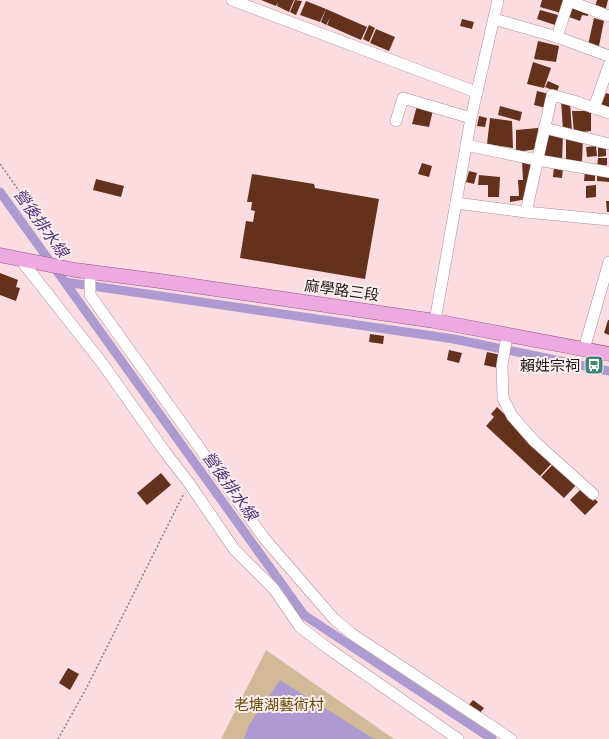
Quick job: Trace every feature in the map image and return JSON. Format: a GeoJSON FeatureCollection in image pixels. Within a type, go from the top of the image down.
{"type":"FeatureCollection","features":[{"type":"Feature","properties":{"kind":"main road","name":"麻學路三段"},"geometry":{"type":"LineString","coordinates":[[0,255],[90,272],[160,280],[435,321],[609,354]]}},
{"type":"Feature","properties":{"kind":"street"},"geometry":{"type":"LineString","coordinates":[[232,0],[476,92]]}},
{"type":"Feature","properties":{"kind":"street"},"geometry":{"type":"LineString","coordinates":[[435,321],[476,92],[498,0]]}},
{"type":"Feature","properties":{"kind":"street"},"geometry":{"type":"LineString","coordinates":[[557,37],[569,0],[609,16]]}},
{"type":"Feature","properties":{"kind":"street"},"geometry":{"type":"LineString","coordinates":[[494,18],[557,37],[609,56]]}},
{"type":"Feature","properties":{"kind":"street"},"geometry":{"type":"LineString","coordinates":[[594,108],[609,64]]}},
{"type":"Feature","properties":{"kind":"street"},"geometry":{"type":"LineString","coordinates":[[526,212],[552,95],[609,113]]}},
{"type":"Feature","properties":{"kind":"street"},"geometry":{"type":"LineString","coordinates":[[396,121],[403,98],[471,118]]}},
{"type":"Feature","properties":{"kind":"street"},"geometry":{"type":"LineString","coordinates":[[544,128],[609,144]]}},
{"type":"Feature","properties":{"kind":"street"},"geometry":{"type":"LineString","coordinates":[[466,145],[537,160],[609,172]]}},
{"type":"Feature","properties":{"kind":"street"},"geometry":{"type":"LineString","coordinates":[[456,203],[526,212],[609,220]]}},
{"type":"Feature","properties":{"kind":"street"},"geometry":{"type":"LineString","coordinates":[[26,261],[189,483],[234,549],[274,589],[300,626],[329,650],[458,739]]}},
{"type":"Feature","properties":{"kind":"street"},"geometry":{"type":"LineString","coordinates":[[584,349],[609,262]]}},
{"type":"Feature","properties":{"kind":"street"},"geometry":{"type":"LineString","coordinates":[[90,272],[90,295],[264,538],[334,619],[352,634],[511,739]]}},
{"type":"Feature","properties":{"kind":"street"},"geometry":{"type":"LineString","coordinates":[[506,334],[502,366],[503,398],[512,416],[534,441],[593,494]]}},
{"type":"Feature","properties":{"kind":"path"},"geometry":{"type":"LineString","coordinates":[[0,164],[71,269]]}},
{"type":"Feature","properties":{"kind":"path"},"geometry":{"type":"LineString","coordinates":[[58,739],[87,687],[189,483]]}},
{"type":"Feature","properties":{"kind":"green space","name":"老塘湖藝術村"},"geometry":{"type":"Polygon","coordinates":[[[266,650],[394,739],[221,739],[266,650]]]}},
{"type":"Feature","properties":{"kind":"shaded area"},"geometry":{"type":"Polygon","coordinates":[[[280,680],[374,739],[244,739],[249,725],[280,680]]]}},
{"type":"Feature","properties":{"kind":"building"},"geometry":{"type":"Polygon","coordinates":[[[261,0],[294,0],[289,12],[277,6],[278,2],[276,6],[261,0]]]}},
{"type":"Feature","properties":{"kind":"building"},"geometry":{"type":"Polygon","coordinates":[[[295,0],[302,1],[296,15],[290,12],[295,0]]]}},
{"type":"Feature","properties":{"kind":"building"},"geometry":{"type":"Polygon","coordinates":[[[542,0],[565,0],[561,13],[540,7],[542,0]]]}},
{"type":"Feature","properties":{"kind":"building"},"geometry":{"type":"Polygon","coordinates":[[[597,0],[608,0],[605,12],[594,10],[597,0]]]}},
{"type":"Feature","properties":{"kind":"building"},"geometry":{"type":"Polygon","coordinates":[[[306,1],[326,9],[320,22],[300,15],[306,1]]]}},
{"type":"Feature","properties":{"kind":"building"},"geometry":{"type":"Polygon","coordinates":[[[574,5],[589,11],[588,16],[582,15],[580,21],[569,17],[574,5]]]}},
{"type":"Feature","properties":{"kind":"building"},"geometry":{"type":"Polygon","coordinates":[[[326,9],[367,27],[361,40],[327,25],[330,18],[326,25],[321,22],[326,9]]]}},
{"type":"Feature","properties":{"kind":"building"},"geometry":{"type":"Polygon","coordinates":[[[540,10],[558,15],[555,25],[537,19],[540,10]]]}},
{"type":"Feature","properties":{"kind":"building"},"geometry":{"type":"Polygon","coordinates":[[[594,18],[604,21],[599,46],[588,45],[594,18]]]}},
{"type":"Feature","properties":{"kind":"building"},"geometry":{"type":"Polygon","coordinates":[[[462,19],[474,22],[472,29],[460,26],[462,19]]]}},
{"type":"Feature","properties":{"kind":"building"},"geometry":{"type":"Polygon","coordinates":[[[369,25],[375,28],[369,42],[363,39],[369,25]]]}},
{"type":"Feature","properties":{"kind":"building"},"geometry":{"type":"Polygon","coordinates":[[[376,29],[395,37],[389,51],[370,43],[376,29]]]}},
{"type":"Feature","properties":{"kind":"building"},"geometry":{"type":"Polygon","coordinates":[[[538,41],[559,46],[556,62],[534,59],[538,41]]]}},
{"type":"Feature","properties":{"kind":"building"},"geometry":{"type":"Polygon","coordinates":[[[533,62],[551,68],[544,88],[527,84],[533,62]]]}},
{"type":"Feature","properties":{"kind":"building"},"geometry":{"type":"Polygon","coordinates":[[[548,81],[559,86],[557,92],[545,87],[548,81]]]}},
{"type":"Feature","properties":{"kind":"building"},"geometry":{"type":"Polygon","coordinates":[[[537,91],[549,94],[546,108],[534,105],[537,91]]]}},
{"type":"Feature","properties":{"kind":"building"},"geometry":{"type":"Polygon","coordinates":[[[606,93],[609,94],[609,110],[600,108],[606,93]]]}},
{"type":"Feature","properties":{"kind":"building"},"geometry":{"type":"Polygon","coordinates":[[[561,100],[570,103],[572,131],[563,130],[561,100]]]}},
{"type":"Feature","properties":{"kind":"building"},"geometry":{"type":"Polygon","coordinates":[[[417,106],[433,110],[429,127],[412,124],[417,106]]]}},
{"type":"Feature","properties":{"kind":"building"},"geometry":{"type":"Polygon","coordinates":[[[500,106],[522,112],[520,121],[498,115],[500,106]]]}},
{"type":"Feature","properties":{"kind":"building"},"geometry":{"type":"Polygon","coordinates":[[[572,111],[591,111],[591,131],[574,133],[572,111]]]}},
{"type":"Feature","properties":{"kind":"building"},"geometry":{"type":"Polygon","coordinates":[[[479,116],[487,118],[485,127],[477,126],[479,116]]]}},
{"type":"Feature","properties":{"kind":"building"},"geometry":{"type":"Polygon","coordinates":[[[490,118],[512,121],[513,148],[487,144],[490,118]]]}},
{"type":"Feature","properties":{"kind":"building"},"geometry":{"type":"Polygon","coordinates":[[[538,128],[538,149],[516,152],[516,130],[538,128]]]}},
{"type":"Feature","properties":{"kind":"building"},"geometry":{"type":"Polygon","coordinates":[[[548,131],[563,135],[562,161],[543,157],[548,131]]]}},
{"type":"Feature","properties":{"kind":"building"},"geometry":{"type":"Polygon","coordinates":[[[566,134],[583,139],[582,161],[566,161],[566,134]]]}},
{"type":"Feature","properties":{"kind":"building"},"geometry":{"type":"Polygon","coordinates":[[[596,146],[597,156],[587,157],[586,147],[596,146]]]}},
{"type":"Feature","properties":{"kind":"building"},"geometry":{"type":"Polygon","coordinates":[[[606,147],[606,156],[598,157],[598,148],[606,147]]]}},
{"type":"Feature","properties":{"kind":"building"},"geometry":{"type":"Polygon","coordinates":[[[598,158],[607,158],[607,165],[597,167],[598,158]]]}},
{"type":"Feature","properties":{"kind":"building"},"geometry":{"type":"Polygon","coordinates":[[[532,160],[527,199],[510,202],[510,196],[519,196],[518,180],[523,180],[522,161],[532,160]]]}},
{"type":"Feature","properties":{"kind":"building"},"geometry":{"type":"Polygon","coordinates":[[[422,163],[432,166],[429,177],[418,174],[422,163]]]}},
{"type":"Feature","properties":{"kind":"building"},"geometry":{"type":"Polygon","coordinates":[[[554,166],[563,167],[562,178],[553,177],[554,166]]]}},
{"type":"Feature","properties":{"kind":"building"},"geometry":{"type":"Polygon","coordinates":[[[585,170],[595,170],[595,181],[584,181],[585,170]]]}},
{"type":"Feature","properties":{"kind":"building"},"geometry":{"type":"Polygon","coordinates":[[[469,171],[477,173],[474,184],[466,182],[469,171]]]}},
{"type":"Feature","properties":{"kind":"building"},"geometry":{"type":"Polygon","coordinates":[[[252,174],[314,184],[315,188],[379,199],[365,279],[240,258],[246,221],[253,222],[255,211],[251,210],[252,202],[247,202],[252,174]]]}},
{"type":"Feature","properties":{"kind":"building"},"geometry":{"type":"Polygon","coordinates":[[[597,174],[609,174],[609,182],[597,181],[597,174]]]}},
{"type":"Feature","properties":{"kind":"building"},"geometry":{"type":"Polygon","coordinates":[[[479,175],[500,177],[499,197],[488,197],[488,185],[478,185],[479,175]]]}},
{"type":"Feature","properties":{"kind":"building"},"geometry":{"type":"Polygon","coordinates":[[[96,179],[124,186],[121,197],[93,190],[96,179]]]}},
{"type":"Feature","properties":{"kind":"building"},"geometry":{"type":"Polygon","coordinates":[[[596,185],[596,197],[586,198],[586,186],[596,185]]]}},
{"type":"Feature","properties":{"kind":"building"},"geometry":{"type":"Polygon","coordinates":[[[606,201],[609,201],[609,212],[607,212],[606,201]]]}},
{"type":"Feature","properties":{"kind":"building"},"geometry":{"type":"Polygon","coordinates":[[[0,273],[18,280],[16,287],[20,288],[16,301],[0,295],[0,273]]]}},
{"type":"Feature","properties":{"kind":"building"},"geometry":{"type":"Polygon","coordinates":[[[609,320],[609,335],[604,333],[609,320]]]}},
{"type":"Feature","properties":{"kind":"building"},"geometry":{"type":"Polygon","coordinates":[[[370,334],[384,336],[383,344],[369,342],[370,334]]]}},
{"type":"Feature","properties":{"kind":"building"},"geometry":{"type":"Polygon","coordinates":[[[449,350],[462,353],[459,363],[447,360],[449,350]]]}},
{"type":"Feature","properties":{"kind":"building"},"geometry":{"type":"Polygon","coordinates":[[[487,352],[501,355],[498,368],[484,365],[487,352]]]}},
{"type":"Feature","properties":{"kind":"building"},"geometry":{"type":"Polygon","coordinates":[[[497,407],[553,462],[540,476],[486,426],[494,417],[491,414],[497,407]]]}},
{"type":"Feature","properties":{"kind":"building"},"geometry":{"type":"Polygon","coordinates":[[[555,462],[578,483],[564,498],[541,477],[555,462]]]}},
{"type":"Feature","properties":{"kind":"building"},"geometry":{"type":"Polygon","coordinates":[[[161,473],[171,485],[147,505],[137,493],[161,473]]]}},
{"type":"Feature","properties":{"kind":"building"},"geometry":{"type":"Polygon","coordinates":[[[581,489],[593,501],[595,499],[598,502],[585,515],[570,500],[581,489]]]}},
{"type":"Feature","properties":{"kind":"building"},"geometry":{"type":"Polygon","coordinates":[[[68,668],[79,674],[70,690],[59,683],[68,668]]]}},
{"type":"Feature","properties":{"kind":"building"},"geometry":{"type":"Polygon","coordinates":[[[473,700],[484,708],[479,714],[468,706],[473,700]]]}},
{"type":"Feature","properties":{"kind":"waterway","name":"營後排水線"},"geometry":{"type":"LineString","coordinates":[[0,192],[304,615],[492,739]]}},
{"type":"Feature","properties":{"kind":"waterway"},"geometry":{"type":"LineString","coordinates":[[65,282],[454,339],[609,371]]}},
{"type":"Feature","properties":{"kind":"place","name":"賴姓宗祠"},"geometry":{"type":"Point","coordinates":[594,365]}}]}
